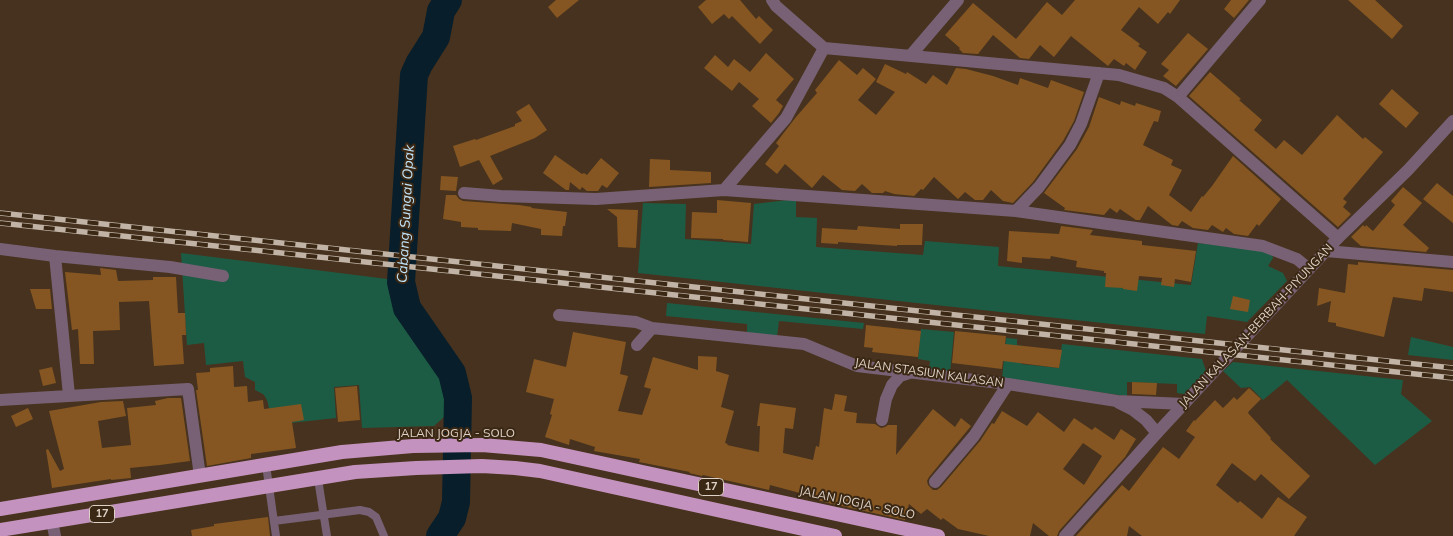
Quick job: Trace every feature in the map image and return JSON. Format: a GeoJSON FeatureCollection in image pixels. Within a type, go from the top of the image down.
{"type":"FeatureCollection","features":[{"type":"Feature","properties":{"kind":"highway","name":"JALAN JOGJA - SOLO"},"geometry":{"type":"LineString","coordinates":[[0,509],[342,452],[413,446],[482,445],[541,450],[938,536]]}},
{"type":"Feature","properties":{"kind":"highway","name":"17"},"geometry":{"type":"LineString","coordinates":[[0,530],[355,472],[482,466],[540,472],[835,536]]}},
{"type":"Feature","properties":{"kind":"street"},"geometry":{"type":"LineString","coordinates":[[772,0],[776,6],[824,48],[1119,75],[1164,88],[1178,97],[1338,238]]}},
{"type":"Feature","properties":{"kind":"street"},"geometry":{"type":"LineString","coordinates":[[911,55],[958,0]]}},
{"type":"Feature","properties":{"kind":"street"},"geometry":{"type":"LineString","coordinates":[[1178,97],[1260,0]]}},
{"type":"Feature","properties":{"kind":"street"},"geometry":{"type":"LineString","coordinates":[[724,190],[786,118],[824,48]]}},
{"type":"Feature","properties":{"kind":"street"},"geometry":{"type":"LineString","coordinates":[[1016,211],[1039,187],[1073,140],[1082,124],[1099,73]]}},
{"type":"Feature","properties":{"kind":"street","name":"JALAN KALASAN-BERBAH-PIYUNGAN"},"geometry":{"type":"LineString","coordinates":[[1065,536],[1326,250],[1408,170],[1453,121]]}},
{"type":"Feature","properties":{"kind":"street"},"geometry":{"type":"LineString","coordinates":[[464,193],[596,199],[724,190],[1016,211],[1262,246],[1297,259],[1309,269]]}},
{"type":"Feature","properties":{"kind":"street"},"geometry":{"type":"LineString","coordinates":[[0,249],[170,267],[223,276]]}},
{"type":"Feature","properties":{"kind":"street"},"geometry":{"type":"LineString","coordinates":[[1326,250],[1453,262]]}},
{"type":"Feature","properties":{"kind":"street"},"geometry":{"type":"LineString","coordinates":[[55,256],[69,395]]}},
{"type":"Feature","properties":{"kind":"street","name":"JALAN STASIUN KALASAN"},"geometry":{"type":"LineString","coordinates":[[559,315],[636,322],[652,328],[804,344],[857,366],[1008,384],[1117,401],[1184,404]]}},
{"type":"Feature","properties":{"kind":"street"},"geometry":{"type":"LineString","coordinates":[[637,345],[652,328]]}},
{"type":"Feature","properties":{"kind":"street"},"geometry":{"type":"LineString","coordinates":[[882,420],[886,399],[892,385],[900,376],[912,372]]}},
{"type":"Feature","properties":{"kind":"street"},"geometry":{"type":"LineString","coordinates":[[935,482],[974,436],[1008,384]]}},
{"type":"Feature","properties":{"kind":"street"},"geometry":{"type":"LineString","coordinates":[[0,400],[188,388],[200,476]]}},
{"type":"Feature","properties":{"kind":"street"},"geometry":{"type":"LineString","coordinates":[[1117,401],[1134,410],[1157,433]]}},
{"type":"Feature","properties":{"kind":"street"},"geometry":{"type":"LineString","coordinates":[[52,522],[55,536]]}},
{"type":"Feature","properties":{"kind":"lane"},"geometry":{"type":"LineString","coordinates":[[266,465],[276,536]]}},
{"type":"Feature","properties":{"kind":"lane"},"geometry":{"type":"LineString","coordinates":[[318,479],[327,536]]}},
{"type":"Feature","properties":{"kind":"lane"},"geometry":{"type":"LineString","coordinates":[[274,520],[360,510],[369,512],[376,517],[384,536]]}},
{"type":"Feature","properties":{"kind":"green space"},"geometry":{"type":"Polygon","coordinates":[[[796,199],[796,217],[817,218],[816,247],[923,255],[925,241],[999,247],[998,266],[1191,285],[1198,243],[1271,251],[1273,258],[1268,266],[1283,273],[1287,281],[1247,322],[1207,316],[1205,334],[638,273],[643,203],[686,204],[685,239],[751,244],[754,204],[796,199]]]}},
{"type":"Feature","properties":{"kind":"green space"},"geometry":{"type":"Polygon","coordinates":[[[181,253],[403,281],[412,290],[415,312],[434,352],[447,390],[450,390],[453,397],[453,409],[434,426],[362,428],[359,385],[334,387],[336,418],[272,425],[266,398],[255,390],[255,382],[245,377],[243,361],[206,365],[204,343],[187,345],[181,253]]]}},
{"type":"Feature","properties":{"kind":"green space"},"geometry":{"type":"Polygon","coordinates":[[[667,303],[864,323],[863,329],[779,321],[777,337],[747,334],[747,324],[666,316],[667,303]]]}},
{"type":"Feature","properties":{"kind":"green space"},"geometry":{"type":"Polygon","coordinates":[[[921,329],[954,332],[950,373],[929,371],[930,361],[918,359],[921,329]]]}},
{"type":"Feature","properties":{"kind":"green space"},"geometry":{"type":"Polygon","coordinates":[[[1411,337],[1453,347],[1453,360],[1408,355],[1411,337]]]}},
{"type":"Feature","properties":{"kind":"green space"},"geometry":{"type":"Polygon","coordinates":[[[1006,338],[1017,339],[1017,345],[1023,346],[1021,364],[1059,368],[1062,344],[1202,359],[1206,371],[1184,394],[1177,393],[1177,384],[1127,382],[1127,396],[1002,379],[1006,338]]]}},
{"type":"Feature","properties":{"kind":"green space"},"geometry":{"type":"Polygon","coordinates":[[[1233,362],[1403,380],[1401,394],[1432,421],[1375,465],[1287,380],[1263,400],[1250,387],[1241,388],[1223,371],[1233,362]]]}},
{"type":"Feature","properties":{"kind":"building"},"geometry":{"type":"Polygon","coordinates":[[[556,0],[579,0],[557,18],[548,7],[556,0]]]}},
{"type":"Feature","properties":{"kind":"building"},"geometry":{"type":"Polygon","coordinates":[[[706,0],[740,0],[756,19],[759,16],[773,30],[760,44],[732,16],[729,19],[724,14],[712,24],[698,7],[706,0]]]}},
{"type":"Feature","properties":{"kind":"building"},"geometry":{"type":"Polygon","coordinates":[[[1075,0],[1180,0],[1170,14],[1168,12],[1158,24],[1139,7],[1121,30],[1140,44],[1138,46],[1147,52],[1135,70],[1126,63],[1124,66],[1114,59],[1108,66],[1071,36],[1054,57],[1040,45],[1029,59],[1020,58],[993,35],[978,54],[963,53],[945,35],[973,3],[1016,39],[1047,2],[1062,15],[1075,0]]]}},
{"type":"Feature","properties":{"kind":"building"},"geometry":{"type":"Polygon","coordinates":[[[1231,0],[1249,0],[1234,18],[1224,9],[1231,0]]]}},
{"type":"Feature","properties":{"kind":"building"},"geometry":{"type":"Polygon","coordinates":[[[1348,0],[1375,0],[1403,26],[1392,39],[1348,0]]]}},
{"type":"Feature","properties":{"kind":"building"},"geometry":{"type":"Polygon","coordinates":[[[1188,33],[1208,49],[1176,86],[1163,76],[1169,70],[1161,64],[1188,33]]]}},
{"type":"Feature","properties":{"kind":"building"},"geometry":{"type":"Polygon","coordinates":[[[766,53],[794,79],[776,100],[783,106],[771,123],[752,106],[759,99],[739,82],[732,91],[704,68],[715,55],[728,67],[734,59],[750,72],[766,53]]]}},
{"type":"Feature","properties":{"kind":"building"},"geometry":{"type":"Polygon","coordinates":[[[839,60],[857,75],[863,68],[876,79],[858,100],[876,115],[895,92],[876,82],[885,64],[906,74],[907,72],[926,84],[933,75],[947,85],[956,68],[993,76],[1018,85],[1020,78],[1048,88],[1051,80],[1084,92],[1074,121],[1063,141],[1033,182],[1013,203],[1003,201],[991,190],[983,200],[975,200],[965,192],[958,199],[934,177],[923,190],[921,189],[914,196],[885,191],[883,193],[872,193],[862,184],[855,191],[842,190],[823,175],[812,188],[785,164],[777,174],[765,164],[779,146],[776,143],[817,93],[815,90],[839,60]]]}},
{"type":"Feature","properties":{"kind":"building"},"geometry":{"type":"Polygon","coordinates":[[[1210,72],[1262,120],[1254,130],[1276,149],[1284,140],[1302,155],[1337,115],[1363,139],[1365,137],[1383,152],[1343,199],[1347,202],[1343,207],[1351,214],[1338,227],[1189,96],[1210,72]]]}},
{"type":"Feature","properties":{"kind":"building"},"geometry":{"type":"Polygon","coordinates":[[[1392,89],[1419,113],[1406,128],[1379,104],[1392,89]]]}},
{"type":"Feature","properties":{"kind":"building"},"geometry":{"type":"Polygon","coordinates":[[[1099,97],[1120,105],[1121,101],[1135,106],[1136,103],[1161,111],[1158,122],[1154,121],[1143,145],[1173,160],[1171,165],[1182,170],[1169,195],[1191,212],[1233,156],[1281,199],[1259,226],[1257,224],[1248,236],[1234,234],[1226,228],[1223,232],[1212,225],[1208,230],[1193,228],[1182,221],[1178,226],[1172,225],[1148,206],[1140,220],[1136,220],[1120,209],[1117,213],[1110,208],[1104,215],[1064,210],[1065,208],[1044,193],[1077,149],[1089,127],[1099,97]]]}},
{"type":"Feature","properties":{"kind":"building"},"geometry":{"type":"Polygon","coordinates":[[[529,104],[547,130],[535,138],[490,156],[503,179],[493,185],[479,160],[460,167],[453,146],[515,126],[515,124],[522,121],[516,112],[529,104]]]}},
{"type":"Feature","properties":{"kind":"building"},"geometry":{"type":"Polygon","coordinates":[[[555,155],[582,174],[587,175],[601,158],[619,173],[607,188],[602,185],[598,191],[587,191],[582,187],[580,190],[570,182],[569,190],[566,190],[543,173],[555,155]]]}},
{"type":"Feature","properties":{"kind":"building"},"geometry":{"type":"Polygon","coordinates":[[[650,159],[670,160],[670,170],[711,172],[711,183],[649,187],[650,159]]]}},
{"type":"Feature","properties":{"kind":"building"},"geometry":{"type":"Polygon","coordinates":[[[441,176],[458,177],[456,191],[440,190],[441,176]]]}},
{"type":"Feature","properties":{"kind":"building"},"geometry":{"type":"Polygon","coordinates":[[[1437,183],[1453,196],[1453,223],[1423,199],[1437,183]]]}},
{"type":"Feature","properties":{"kind":"building"},"geometry":{"type":"Polygon","coordinates":[[[1403,187],[1422,203],[1403,225],[1429,248],[1426,252],[1361,246],[1351,237],[1363,225],[1365,227],[1366,225],[1373,231],[1395,205],[1391,201],[1403,187]]]}},
{"type":"Feature","properties":{"kind":"building"},"geometry":{"type":"Polygon","coordinates":[[[446,195],[456,195],[463,201],[519,205],[567,212],[562,236],[541,235],[541,229],[512,223],[511,231],[478,230],[478,228],[461,227],[461,222],[443,219],[446,195]]]}},
{"type":"Feature","properties":{"kind":"building"},"geometry":{"type":"Polygon","coordinates":[[[717,200],[751,203],[748,242],[691,238],[692,212],[717,213],[717,200]]]}},
{"type":"Feature","properties":{"kind":"building"},"geometry":{"type":"Polygon","coordinates":[[[607,209],[638,210],[636,248],[618,247],[617,217],[607,209]]]}},
{"type":"Feature","properties":{"kind":"building"},"geometry":{"type":"Polygon","coordinates":[[[900,224],[923,224],[922,245],[821,243],[822,228],[857,230],[858,226],[900,229],[900,224]]]}},
{"type":"Feature","properties":{"kind":"building"},"geometry":{"type":"Polygon","coordinates":[[[1061,226],[1093,230],[1090,235],[1142,241],[1142,245],[1196,251],[1191,282],[1175,279],[1174,287],[1161,285],[1162,278],[1139,276],[1137,291],[1105,287],[1106,273],[1104,271],[1076,267],[1077,261],[1051,256],[1050,259],[1022,257],[1022,263],[1007,261],[1009,231],[1059,234],[1061,226]]]}},
{"type":"Feature","properties":{"kind":"building"},"geometry":{"type":"Polygon","coordinates":[[[1358,262],[1453,270],[1453,292],[1424,288],[1422,301],[1393,297],[1384,337],[1336,326],[1336,323],[1328,322],[1331,301],[1317,306],[1319,288],[1345,293],[1348,264],[1358,265],[1358,262]]]}},
{"type":"Feature","properties":{"kind":"building"},"geometry":{"type":"Polygon","coordinates":[[[100,268],[116,270],[118,281],[153,280],[153,277],[176,277],[178,313],[185,313],[186,335],[182,335],[184,364],[154,366],[149,301],[119,302],[120,330],[93,331],[94,364],[80,364],[78,329],[72,330],[65,272],[101,275],[100,268]]]}},
{"type":"Feature","properties":{"kind":"building"},"geometry":{"type":"Polygon","coordinates":[[[30,289],[50,289],[52,309],[36,309],[30,289]]]}},
{"type":"Feature","properties":{"kind":"building"},"geometry":{"type":"Polygon","coordinates":[[[1233,296],[1250,300],[1248,312],[1230,309],[1233,296]]]}},
{"type":"Feature","properties":{"kind":"building"},"geometry":{"type":"Polygon","coordinates":[[[866,325],[921,331],[918,357],[872,352],[873,348],[864,347],[866,325]]]}},
{"type":"Feature","properties":{"kind":"building"},"geometry":{"type":"Polygon","coordinates":[[[955,331],[1006,336],[1005,344],[1062,350],[1059,368],[1003,361],[1002,369],[952,363],[955,331]]]}},
{"type":"Feature","properties":{"kind":"building"},"geometry":{"type":"Polygon","coordinates":[[[573,332],[626,342],[620,374],[628,376],[618,411],[642,415],[651,389],[644,387],[653,357],[698,370],[698,356],[717,357],[716,371],[729,375],[721,407],[734,411],[725,443],[759,452],[760,426],[757,426],[760,403],[796,408],[793,429],[785,428],[783,453],[813,460],[816,446],[819,447],[824,408],[832,410],[835,394],[847,396],[844,411],[857,413],[856,423],[875,424],[881,428],[888,425],[897,425],[896,455],[933,409],[955,427],[961,418],[971,426],[929,477],[928,485],[933,490],[941,487],[980,441],[992,423],[994,424],[1002,411],[1027,426],[1038,412],[1064,432],[1074,418],[1092,430],[1095,427],[1114,440],[1121,429],[1136,439],[1125,457],[1059,531],[1057,536],[1049,536],[1033,523],[1030,536],[989,536],[958,529],[943,518],[941,520],[927,509],[921,514],[909,504],[905,520],[828,503],[814,499],[815,497],[770,485],[769,490],[702,476],[639,462],[640,459],[594,451],[595,447],[570,439],[569,445],[545,437],[552,415],[550,414],[554,399],[526,392],[534,359],[566,367],[573,332]],[[1083,443],[1063,469],[1084,485],[1102,456],[1083,443]]]}},
{"type":"Feature","properties":{"kind":"building"},"geometry":{"type":"Polygon","coordinates":[[[233,366],[234,387],[247,386],[248,402],[263,400],[264,409],[301,404],[304,420],[292,422],[296,448],[251,454],[251,458],[207,466],[196,390],[198,390],[196,373],[210,372],[210,368],[233,366]]]}},
{"type":"Feature","properties":{"kind":"building"},"geometry":{"type":"Polygon","coordinates":[[[52,367],[56,383],[43,386],[39,370],[52,367]]]}},
{"type":"Feature","properties":{"kind":"building"},"geometry":{"type":"Polygon","coordinates":[[[1132,382],[1157,383],[1156,395],[1132,394],[1132,382]]]}},
{"type":"Feature","properties":{"kind":"building"},"geometry":{"type":"Polygon","coordinates":[[[357,386],[360,420],[338,422],[335,388],[357,386]]]}},
{"type":"Feature","properties":{"kind":"building"},"geometry":{"type":"Polygon","coordinates":[[[1249,388],[1261,399],[1248,413],[1270,439],[1310,476],[1289,499],[1261,474],[1255,481],[1232,463],[1216,485],[1262,519],[1278,497],[1307,517],[1294,536],[1142,536],[1129,526],[1127,536],[1076,536],[1122,485],[1129,491],[1163,447],[1179,459],[1195,437],[1186,431],[1194,420],[1215,400],[1223,408],[1234,397],[1237,400],[1249,388]]]}},
{"type":"Feature","properties":{"kind":"building"},"geometry":{"type":"Polygon","coordinates":[[[181,398],[190,461],[130,468],[131,478],[111,479],[52,488],[46,450],[48,449],[60,471],[64,469],[49,411],[101,402],[123,401],[126,416],[98,421],[102,448],[131,445],[127,408],[156,405],[155,401],[181,398]]]}},
{"type":"Feature","properties":{"kind":"building"},"geometry":{"type":"Polygon","coordinates":[[[28,408],[33,419],[16,427],[11,416],[28,408]]]}},
{"type":"Feature","properties":{"kind":"building"},"geometry":{"type":"Polygon","coordinates":[[[268,517],[270,536],[192,536],[191,530],[214,526],[214,524],[268,517]]]}},
{"type":"Feature","properties":{"kind":"waterway","name":"Cabang Sungai Opak"},"geometry":{"type":"LineString","coordinates":[[440,536],[452,518],[456,502],[458,398],[452,373],[407,308],[401,282],[414,75],[436,37],[441,11],[448,0]]}},
{"type":"Feature","properties":{"kind":"railway"},"geometry":{"type":"LineString","coordinates":[[0,213],[1453,368]]}},
{"type":"Feature","properties":{"kind":"railway"},"geometry":{"type":"LineString","coordinates":[[0,223],[1453,378]]}}]}
